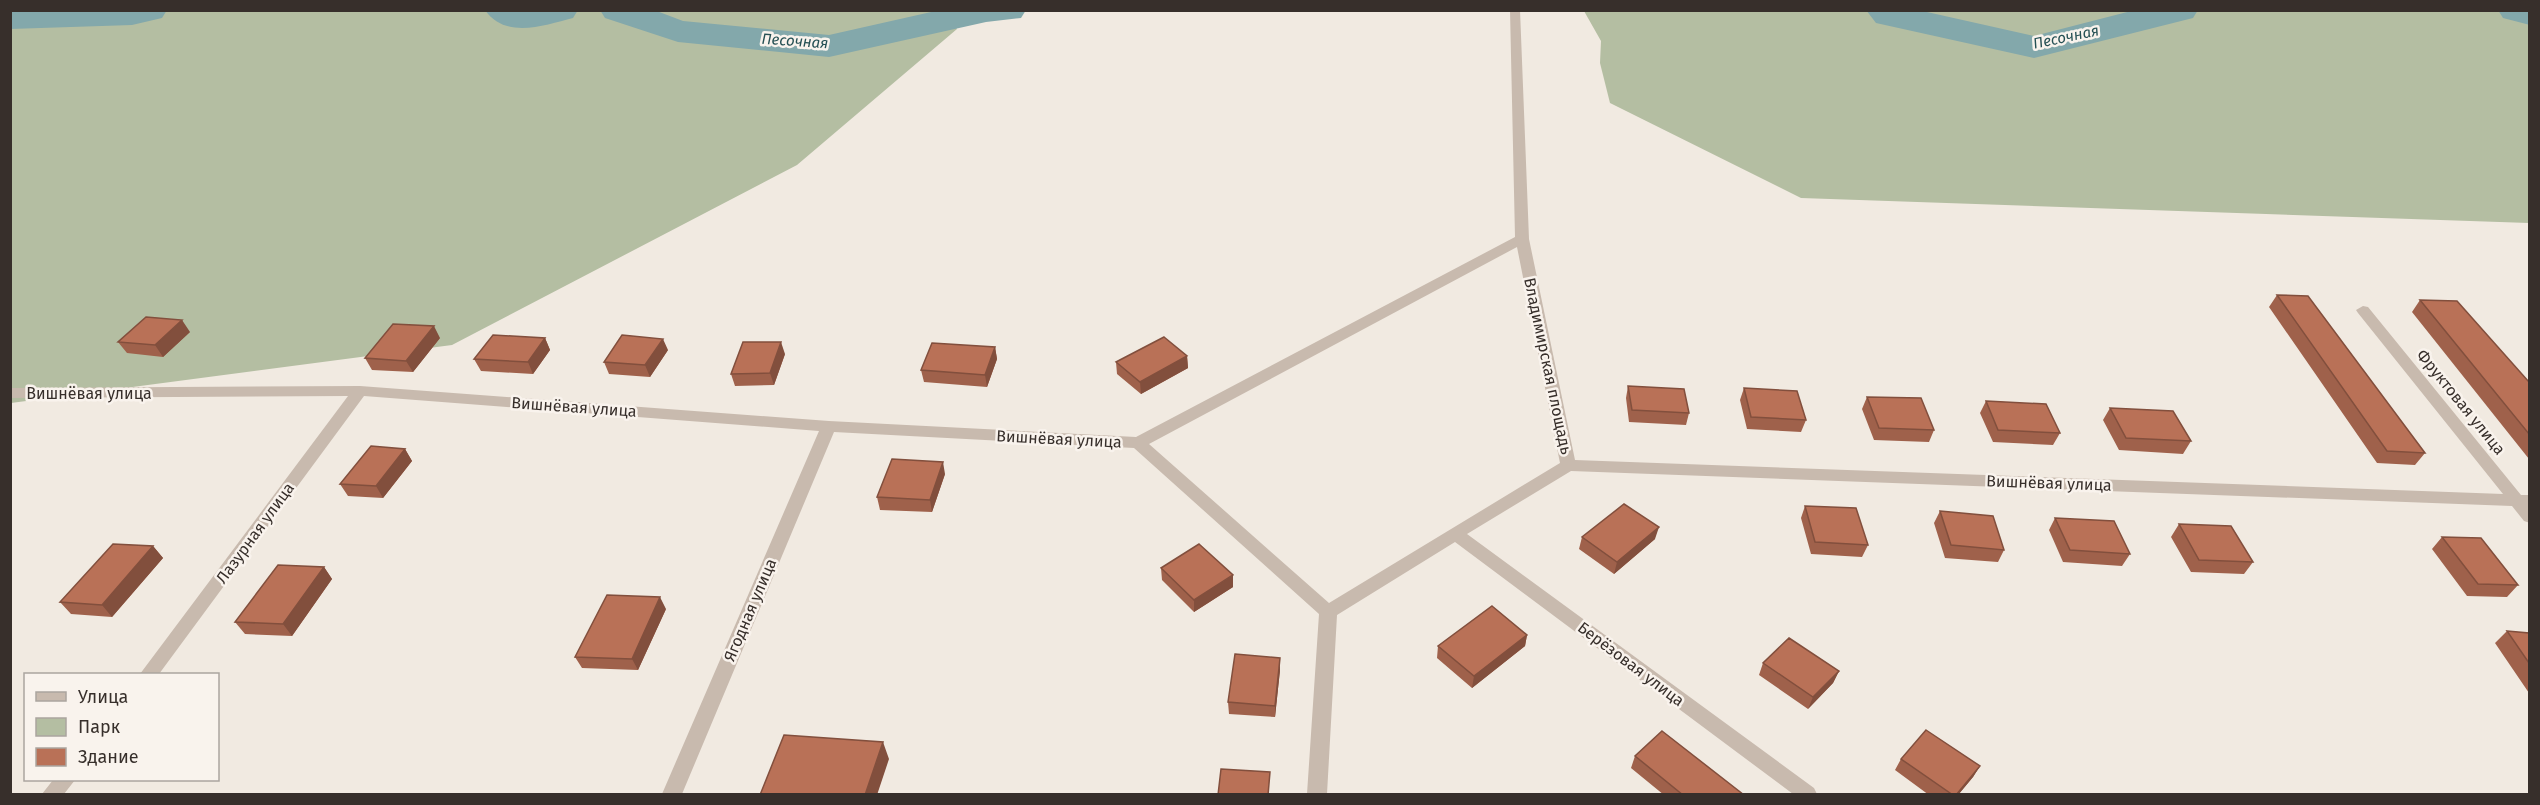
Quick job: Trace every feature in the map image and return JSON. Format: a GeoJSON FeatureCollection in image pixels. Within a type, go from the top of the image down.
{"type":"FeatureCollection","features":[{"type":"Feature","properties":{"kind":"street","name":"Владимирская площадь"},"geometry":{"type":"LineString","coordinates":[[1328,612],[1568,465],[1522,239],[1515,10]]}},
{"type":"Feature","properties":{"kind":"street"},"geometry":{"type":"LineString","coordinates":[[1317,795],[1328,612],[1138,443],[1522,239]]}},
{"type":"Feature","properties":{"kind":"street","name":"Фруктовая улица"},"geometry":{"type":"LineString","coordinates":[[2363,309],[2523,501],[2529,517]]}},
{"type":"Feature","properties":{"kind":"street","name":"Вишнёвая улица"},"geometry":{"type":"LineString","coordinates":[[10,393],[360,392],[829,426],[1138,443]]}},
{"type":"Feature","properties":{"kind":"street","name":"Лазурная улица"},"geometry":{"type":"LineString","coordinates":[[150,673],[360,392]]}},
{"type":"Feature","properties":{"kind":"street","name":"Ягодная улица"},"geometry":{"type":"LineString","coordinates":[[672,795],[829,426]]}},
{"type":"Feature","properties":{"kind":"street","name":"Вишнёвая улица"},"geometry":{"type":"LineString","coordinates":[[1568,465],[2523,501]]}},
{"type":"Feature","properties":{"kind":"street","name":"Берёзовая улица"},"geometry":{"type":"LineString","coordinates":[[1455,534],[1806,795]]}},
{"type":"Feature","properties":{"kind":"street"},"geometry":{"type":"LineString","coordinates":[[52,795],[63,781]]}},
{"type":"Feature","properties":{"kind":"green space"},"geometry":{"type":"Polygon","coordinates":[[[950,10],[957,29],[797,165],[452,345],[11,403],[10,11],[950,10]]]}},
{"type":"Feature","properties":{"kind":"green space"},"geometry":{"type":"Polygon","coordinates":[[[1584,11],[2529,11],[2529,223],[1801,198],[1610,103],[1600,63],[1601,41],[1584,11]]]}},
{"type":"Feature","properties":{"kind":"building"},"geometry":{"type":"Polygon","coordinates":[[[2277,295],[2308,296],[2425,453],[2387,451],[2277,295]]]}},
{"type":"Feature","properties":{"kind":"building"},"geometry":{"type":"Polygon","coordinates":[[[2420,300],[2457,301],[2529,382],[2529,434],[2420,300]]]}},
{"type":"Feature","properties":{"kind":"building"},"geometry":{"type":"Polygon","coordinates":[[[146,317],[182,320],[155,345],[118,342],[146,317]]]}},
{"type":"Feature","properties":{"kind":"building"},"geometry":{"type":"Polygon","coordinates":[[[393,324],[434,326],[406,361],[365,358],[393,324]]]}},
{"type":"Feature","properties":{"kind":"building"},"geometry":{"type":"Polygon","coordinates":[[[493,335],[545,338],[528,362],[474,359],[493,335]]]}},
{"type":"Feature","properties":{"kind":"building"},"geometry":{"type":"Polygon","coordinates":[[[622,335],[663,339],[645,365],[604,362],[622,335]]]}},
{"type":"Feature","properties":{"kind":"building"},"geometry":{"type":"Polygon","coordinates":[[[1164,337],[1187,356],[1140,382],[1116,362],[1164,337]]]}},
{"type":"Feature","properties":{"kind":"building"},"geometry":{"type":"Polygon","coordinates":[[[743,342],[781,342],[770,373],[731,374],[743,342]]]}},
{"type":"Feature","properties":{"kind":"building"},"geometry":{"type":"Polygon","coordinates":[[[932,343],[995,347],[985,375],[921,370],[932,343]]]}},
{"type":"Feature","properties":{"kind":"building"},"geometry":{"type":"Polygon","coordinates":[[[1628,386],[1684,389],[1689,413],[1632,410],[1628,386]]]}},
{"type":"Feature","properties":{"kind":"building"},"geometry":{"type":"Polygon","coordinates":[[[1744,388],[1797,391],[1806,420],[1751,417],[1744,388]]]}},
{"type":"Feature","properties":{"kind":"building"},"geometry":{"type":"Polygon","coordinates":[[[1867,397],[1921,398],[1934,430],[1879,428],[1867,397]]]}},
{"type":"Feature","properties":{"kind":"building"},"geometry":{"type":"Polygon","coordinates":[[[1986,401],[2046,404],[2060,433],[1998,430],[1986,401]]]}},
{"type":"Feature","properties":{"kind":"building"},"geometry":{"type":"Polygon","coordinates":[[[2110,408],[2173,411],[2191,441],[2126,438],[2110,408]]]}},
{"type":"Feature","properties":{"kind":"building"},"geometry":{"type":"Polygon","coordinates":[[[371,446],[405,449],[376,486],[340,484],[371,446]]]}},
{"type":"Feature","properties":{"kind":"building"},"geometry":{"type":"Polygon","coordinates":[[[892,459],[943,462],[930,500],[877,497],[892,459]]]}},
{"type":"Feature","properties":{"kind":"building"},"geometry":{"type":"Polygon","coordinates":[[[1624,504],[1659,527],[1617,562],[1582,537],[1624,504]]]}},
{"type":"Feature","properties":{"kind":"building"},"geometry":{"type":"Polygon","coordinates":[[[1805,506],[1856,508],[1868,545],[1815,542],[1805,506]]]}},
{"type":"Feature","properties":{"kind":"building"},"geometry":{"type":"Polygon","coordinates":[[[1940,511],[1993,516],[2004,550],[1951,545],[1940,511]]]}},
{"type":"Feature","properties":{"kind":"building"},"geometry":{"type":"Polygon","coordinates":[[[2055,518],[2114,521],[2130,554],[2070,550],[2055,518]]]}},
{"type":"Feature","properties":{"kind":"building"},"geometry":{"type":"Polygon","coordinates":[[[2179,524],[2231,526],[2253,562],[2199,560],[2179,524]]]}},
{"type":"Feature","properties":{"kind":"building"},"geometry":{"type":"Polygon","coordinates":[[[2442,537],[2481,538],[2518,585],[2478,584],[2442,537]]]}},
{"type":"Feature","properties":{"kind":"building"},"geometry":{"type":"Polygon","coordinates":[[[113,544],[153,546],[102,605],[60,602],[113,544]]]}},
{"type":"Feature","properties":{"kind":"building"},"geometry":{"type":"Polygon","coordinates":[[[1199,544],[1233,575],[1194,600],[1161,568],[1199,544]]]}},
{"type":"Feature","properties":{"kind":"building"},"geometry":{"type":"Polygon","coordinates":[[[278,565],[324,567],[283,624],[235,622],[278,565]]]}},
{"type":"Feature","properties":{"kind":"building"},"geometry":{"type":"Polygon","coordinates":[[[607,595],[660,597],[632,659],[575,657],[607,595]]]}},
{"type":"Feature","properties":{"kind":"building"},"geometry":{"type":"Polygon","coordinates":[[[1492,606],[1527,635],[1474,676],[1438,646],[1492,606]]]}},
{"type":"Feature","properties":{"kind":"building"},"geometry":{"type":"Polygon","coordinates":[[[2507,631],[2529,633],[2529,663],[2507,631]]]}},
{"type":"Feature","properties":{"kind":"building"},"geometry":{"type":"Polygon","coordinates":[[[1789,638],[1839,671],[1813,697],[1763,663],[1789,638]]]}},
{"type":"Feature","properties":{"kind":"building"},"geometry":{"type":"Polygon","coordinates":[[[1235,654],[1280,658],[1275,706],[1228,702],[1235,654]]]}},
{"type":"Feature","properties":{"kind":"building"},"geometry":{"type":"Polygon","coordinates":[[[1926,730],[1980,766],[1956,795],[1901,759],[1926,730]]]}},
{"type":"Feature","properties":{"kind":"building"},"geometry":{"type":"Polygon","coordinates":[[[1662,731],[1744,795],[1683,795],[1635,756],[1662,731]]]}},
{"type":"Feature","properties":{"kind":"building"},"geometry":{"type":"Polygon","coordinates":[[[784,735],[883,742],[865,795],[760,795],[784,735]]]}},
{"type":"Feature","properties":{"kind":"building"},"geometry":{"type":"Polygon","coordinates":[[[1221,769],[1270,772],[1268,795],[1218,795],[1221,769]]]}},
{"type":"Feature","properties":{"kind":"waterway","name":"Песочная"},"geometry":{"type":"LineString","coordinates":[[10,18],[132,14],[149,10]]}},
{"type":"Feature","properties":{"kind":"waterway","name":"Песочная"},"geometry":{"type":"LineString","coordinates":[[503,10],[525,19],[560,10]]}},
{"type":"Feature","properties":{"kind":"waterway","name":"Песочная"},"geometry":{"type":"LineString","coordinates":[[618,10],[678,31],[829,46],[986,11],[1008,10]]}},
{"type":"Feature","properties":{"kind":"waterway","name":"Песочная"},"geometry":{"type":"LineString","coordinates":[[1884,10],[1889,15],[2034,47],[2180,10]]}},
{"type":"Feature","properties":{"kind":"waterway","name":"Песочная"},"geometry":{"type":"LineString","coordinates":[[2516,10],[2530,14]]}}]}
